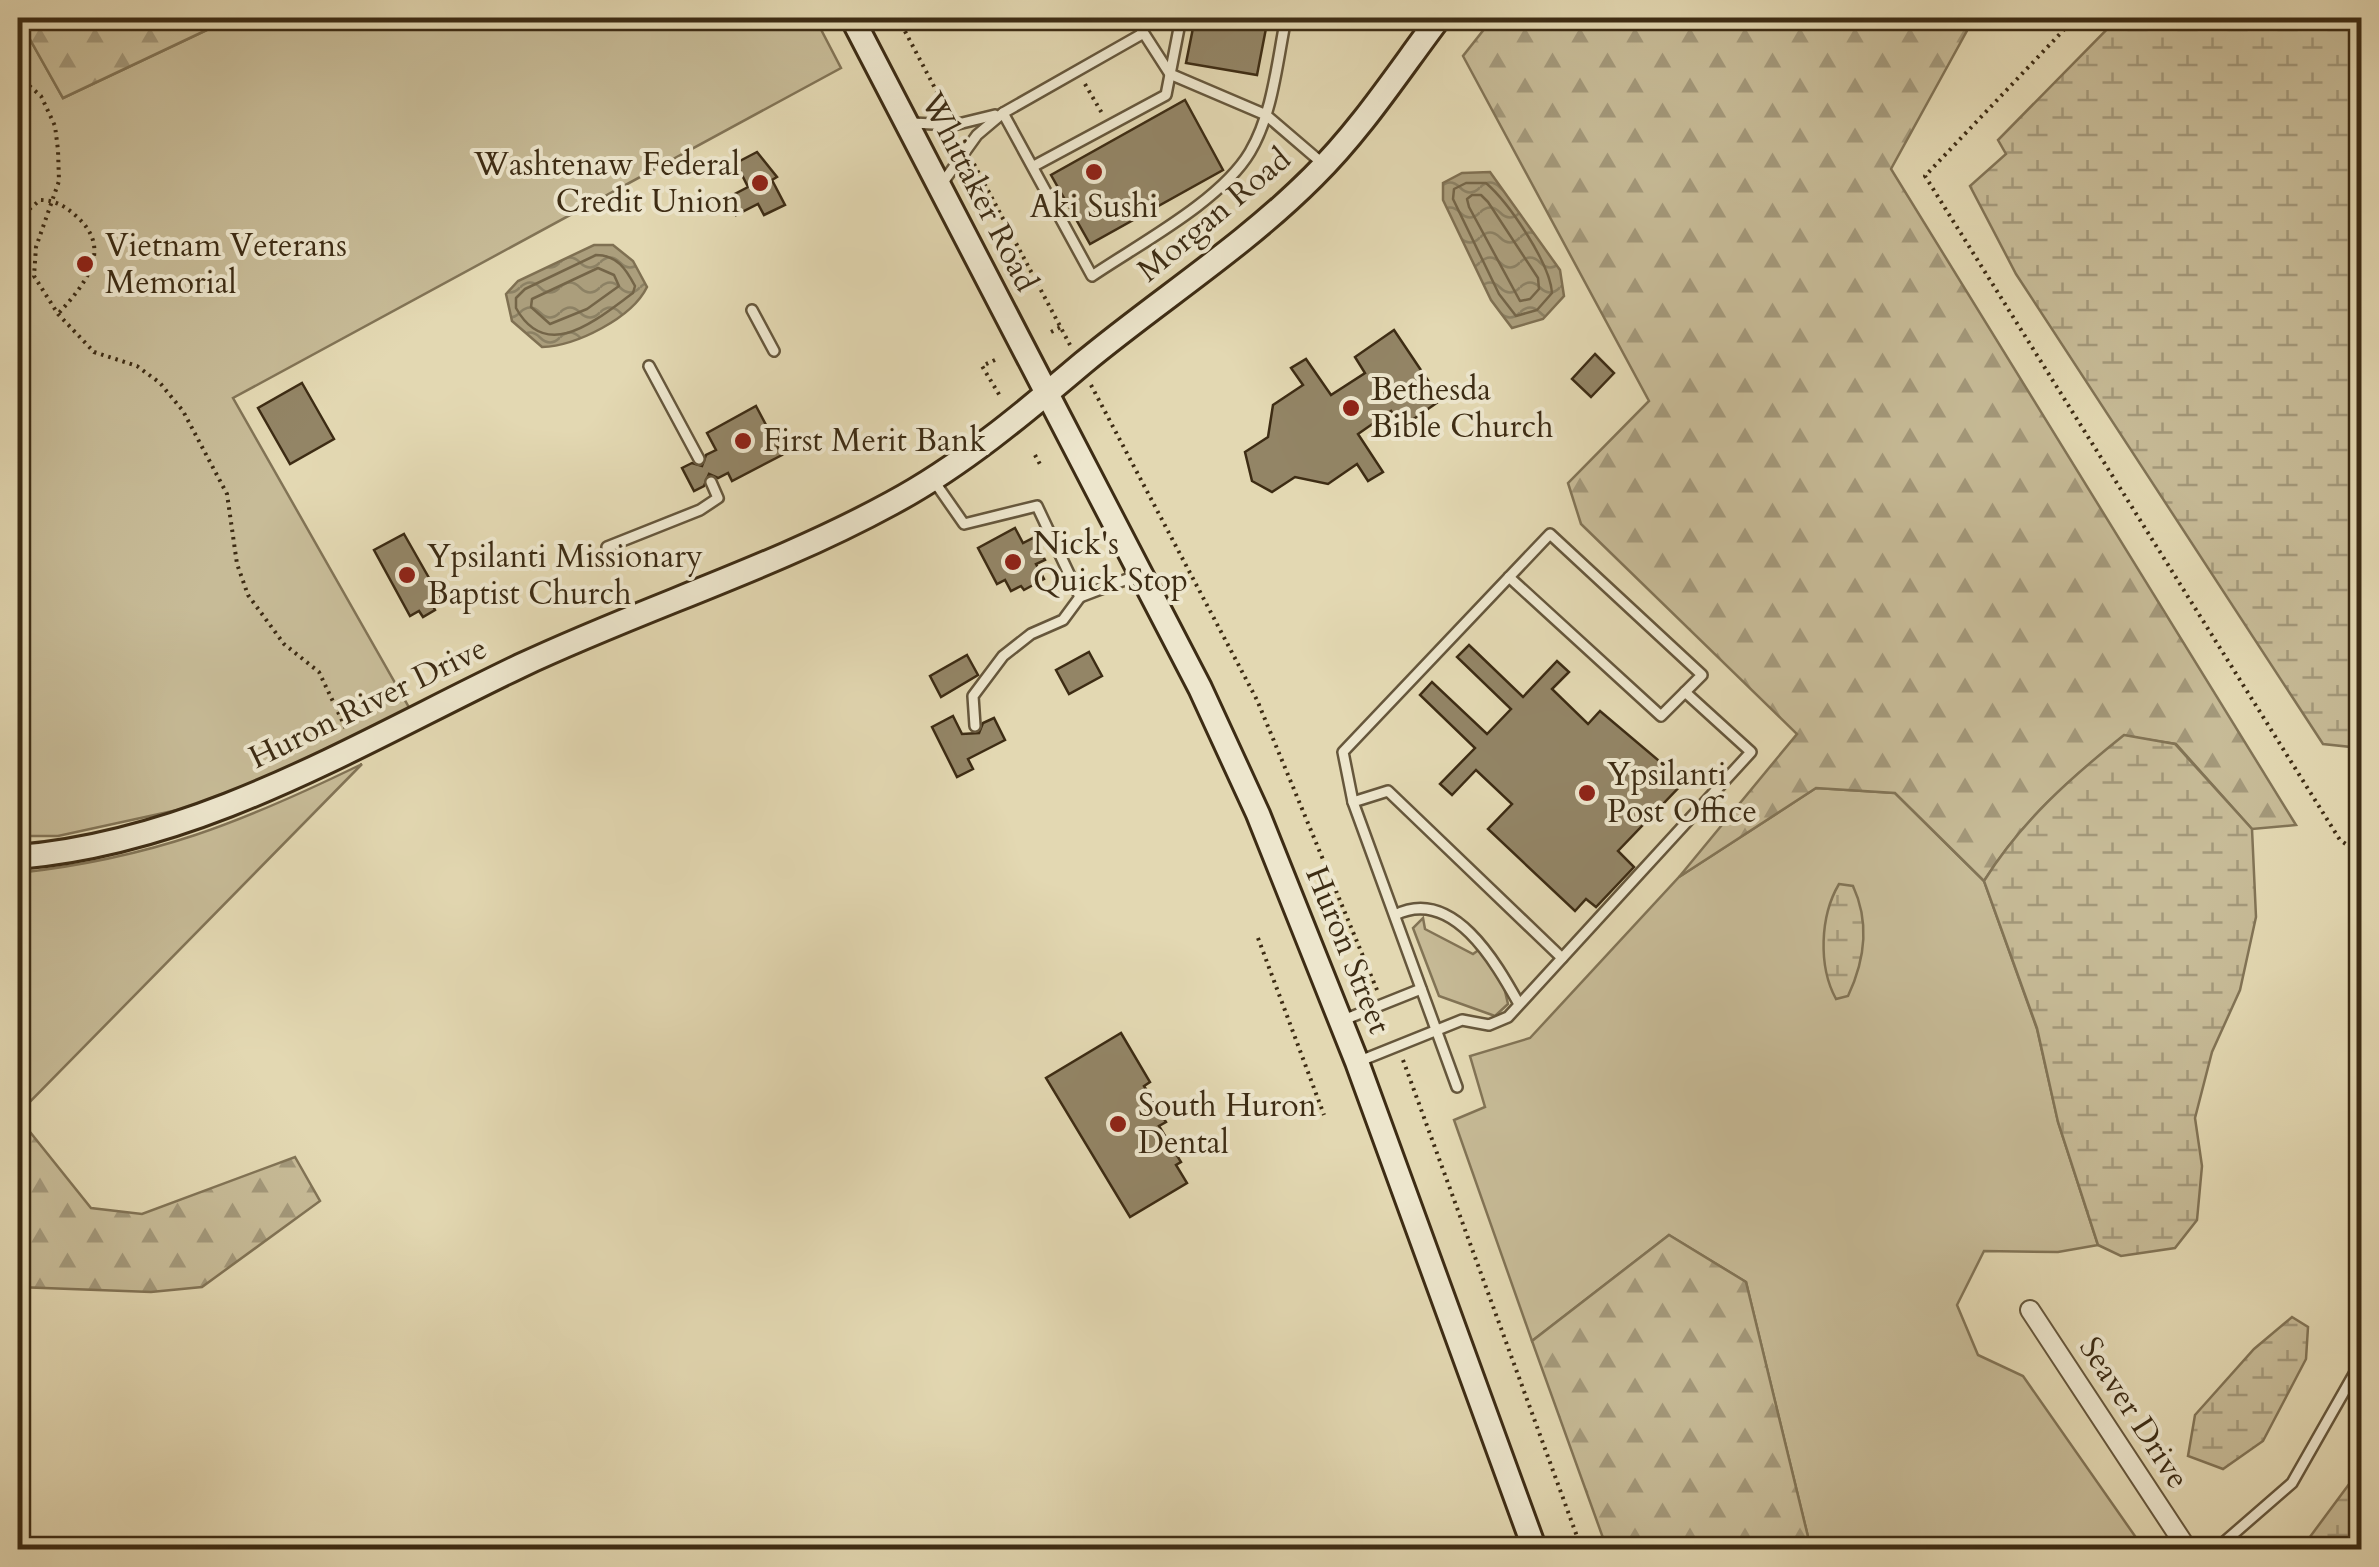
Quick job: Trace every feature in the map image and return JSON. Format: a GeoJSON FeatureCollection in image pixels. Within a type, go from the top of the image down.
{"type":"FeatureCollection","features":[{"type":"Feature","properties":{"kind":"main road","name":"Whittaker Road"},"geometry":{"type":"LineString","coordinates":[[852,18],[1048,396]]}},
{"type":"Feature","properties":{"kind":"main road","name":"Morgan Road"},"geometry":{"type":"LineString","coordinates":[[1048,396],[1081,365],[1273,216],[1324,165],[1439,18]]}},
{"type":"Feature","properties":{"kind":"main road","name":"Huron River Drive"},"geometry":{"type":"LineString","coordinates":[[18,857],[70,852],[142,835],[220,810],[525,664],[834,534],[897,501],[1048,396]]}},
{"type":"Feature","properties":{"kind":"main road","name":"Huron Street"},"geometry":{"type":"LineString","coordinates":[[1048,396],[1200,688],[1258,814],[1358,1062],[1535,1550]]}},
{"type":"Feature","properties":{"kind":"street","name":"Seaver Drive"},"geometry":{"type":"LineString","coordinates":[[2030,1310],[2188,1550]]}},
{"type":"Feature","properties":{"kind":"lane"},"geometry":{"type":"LineString","coordinates":[[1134,18],[1170,74],[1266,116],[1324,165]]}},
{"type":"Feature","properties":{"kind":"lane"},"geometry":{"type":"LineString","coordinates":[[1034,166],[1166,95],[1182,18]]}},
{"type":"Feature","properties":{"kind":"lane"},"geometry":{"type":"LineString","coordinates":[[1002,113],[1092,276],[1222,186],[1250,154],[1266,116],[1286,18]]}},
{"type":"Feature","properties":{"kind":"lane"},"geometry":{"type":"LineString","coordinates":[[940,188],[977,135],[1002,113],[1142,34]]}},
{"type":"Feature","properties":{"kind":"lane"},"geometry":{"type":"LineString","coordinates":[[906,123],[954,125],[1002,113]]}},
{"type":"Feature","properties":{"kind":"lane"},"geometry":{"type":"LineString","coordinates":[[752,310],[774,351]]}},
{"type":"Feature","properties":{"kind":"lane"},"geometry":{"type":"LineString","coordinates":[[649,366],[699,459]]}},
{"type":"Feature","properties":{"kind":"lane"},"geometry":{"type":"LineString","coordinates":[[931,477],[964,524],[1036,506],[1080,597]]}},
{"type":"Feature","properties":{"kind":"lane"},"geometry":{"type":"LineString","coordinates":[[608,546],[700,510],[718,498],[711,482]]}},
{"type":"Feature","properties":{"kind":"lane"},"geometry":{"type":"LineString","coordinates":[[1457,1087],[1353,802],[1343,752],[1509,577],[1550,534],[1702,674],[1661,716],[1509,577]]}},
{"type":"Feature","properties":{"kind":"lane"},"geometry":{"type":"LineString","coordinates":[[974,726],[973,696],[1002,656],[1031,634],[1063,620],[1080,597],[1141,574]]}},
{"type":"Feature","properties":{"kind":"lane"},"geometry":{"type":"LineString","coordinates":[[1358,1062],[1462,1020],[1489,1025],[1508,1017],[1751,752],[1685,692]]}},
{"type":"Feature","properties":{"kind":"lane"},"geometry":{"type":"LineString","coordinates":[[1353,802],[1388,791],[1562,958]]}},
{"type":"Feature","properties":{"kind":"lane"},"geometry":{"type":"LineString","coordinates":[[1394,916],[1426,908],[1468,930],[1486,948],[1519,1004]]}},
{"type":"Feature","properties":{"kind":"lane"},"geometry":{"type":"LineString","coordinates":[[1341,1021],[1422,989]]}},
{"type":"Feature","properties":{"kind":"lane"},"geometry":{"type":"LineString","coordinates":[[2215,1550],[2292,1483],[2362,1360]]}},
{"type":"Feature","properties":{"kind":"path"},"geometry":{"type":"LineString","coordinates":[[898,18],[951,120]]}},
{"type":"Feature","properties":{"kind":"path"},"geometry":{"type":"LineString","coordinates":[[2076,18],[1924,176],[2340,840],[2362,854]]}},
{"type":"Feature","properties":{"kind":"path"},"geometry":{"type":"LineString","coordinates":[[1077,71],[1109,125]]}},
{"type":"Feature","properties":{"kind":"path"},"geometry":{"type":"LineString","coordinates":[[18,76],[41,96],[55,126],[59,182],[36,247],[34,276],[58,314],[94,352],[137,366],[160,383],[183,411],[226,494],[236,564],[248,595],[284,644],[319,672],[354,747]]}},
{"type":"Feature","properties":{"kind":"path"},"geometry":{"type":"LineString","coordinates":[[970,156],[1062,329],[1051,332]]}},
{"type":"Feature","properties":{"kind":"path"},"geometry":{"type":"LineString","coordinates":[[18,219],[40,200],[54,201],[86,226],[96,254],[88,280],[58,314]]}},
{"type":"Feature","properties":{"kind":"path"},"geometry":{"type":"LineString","coordinates":[[995,360],[982,366],[1000,396]]}},
{"type":"Feature","properties":{"kind":"path"},"geometry":{"type":"LineString","coordinates":[[1091,385],[1257,700],[1376,988]]}},
{"type":"Feature","properties":{"kind":"path"},"geometry":{"type":"LineString","coordinates":[[1035,455],[1042,468]]}},
{"type":"Feature","properties":{"kind":"path"},"geometry":{"type":"LineString","coordinates":[[1258,938],[1324,1115]]}},
{"type":"Feature","properties":{"kind":"path"},"geometry":{"type":"LineString","coordinates":[[1403,1060],[1582,1550]]}},
{"type":"Feature","properties":{"kind":"green space"},"geometry":{"type":"Polygon","coordinates":[[[18,18],[63,98],[232,18],[431,18],[435,22],[440,18],[815,18],[841,68],[233,398],[411,711],[214,802],[58,836],[18,836],[18,262],[27,226],[18,198],[18,18]]]}},
{"type":"Feature","properties":{"kind":"green space"},"geometry":{"type":"Polygon","coordinates":[[[18,18],[232,18],[63,98],[18,18]]]}},
{"type":"Feature","properties":{"kind":"green space"},"geometry":{"type":"Polygon","coordinates":[[[1493,18],[1974,18],[1891,169],[2296,825],[2252,829],[2176,744],[2124,736],[2047,803],[1984,881],[1895,793],[1816,788],[1679,877],[1797,734],[1581,524],[1568,483],[1649,401],[1463,56],[1493,18]]]}},
{"type":"Feature","properties":{"kind":"green space"},"geometry":{"type":"Polygon","coordinates":[[[2118,18],[2361,18],[2361,748],[2323,744],[2016,274],[1970,186],[2006,154],[1998,140],[2118,18]]]}},
{"type":"Feature","properties":{"kind":"green space"},"geometry":{"type":"Polygon","coordinates":[[[2124,735],[2175,744],[2252,829],[2256,917],[2240,990],[2212,1052],[2195,1118],[2202,1166],[2197,1220],[2175,1248],[2121,1256],[2098,1245],[2058,1122],[2037,1028],[1984,881],[2047,802],[2124,735]]]}},
{"type":"Feature","properties":{"kind":"green space"},"geometry":{"type":"Polygon","coordinates":[[[362,764],[18,1114],[18,873],[112,858],[195,835],[276,804],[362,764]]]}},
{"type":"Feature","properties":{"kind":"green space"},"geometry":{"type":"Polygon","coordinates":[[[1816,788],[1895,793],[1984,881],[2037,1029],[2058,1122],[2098,1245],[2058,1252],[1984,1251],[1957,1305],[1978,1355],[2023,1376],[2144,1549],[1811,1549],[1746,1282],[1669,1235],[1532,1341],[1454,1120],[1485,1107],[1470,1056],[1530,1038],[1679,877],[1816,788]]]}},
{"type":"Feature","properties":{"kind":"green space"},"geometry":{"type":"Polygon","coordinates":[[[1839,884],[1853,886],[1862,914],[1863,941],[1848,996],[1836,999],[1826,972],[1824,941],[1828,911],[1839,884]]]}},
{"type":"Feature","properties":{"kind":"green space"},"geometry":{"type":"Polygon","coordinates":[[[1423,918],[1425,929],[1473,954],[1480,949],[1504,987],[1508,1004],[1495,1016],[1439,996],[1413,928],[1423,918]]]}},
{"type":"Feature","properties":{"kind":"green space"},"geometry":{"type":"Polygon","coordinates":[[[18,1117],[91,1208],[142,1214],[295,1157],[320,1201],[202,1287],[151,1292],[18,1287],[18,1117]]]}},
{"type":"Feature","properties":{"kind":"green space"},"geometry":{"type":"Polygon","coordinates":[[[1669,1235],[1746,1282],[1811,1549],[1607,1549],[1532,1341],[1669,1235]]]}},
{"type":"Feature","properties":{"kind":"green space"},"geometry":{"type":"Polygon","coordinates":[[[2292,1317],[2308,1327],[2306,1359],[2263,1441],[2223,1469],[2188,1456],[2195,1415],[2254,1349],[2292,1317]]]}},
{"type":"Feature","properties":{"kind":"green space"},"geometry":{"type":"Polygon","coordinates":[[[2361,1468],[2361,1549],[2301,1549],[2361,1468]]]}},
{"type":"Feature","properties":{"kind":"water"},"geometry":{"type":"Polygon","coordinates":[[[1490,172],[1560,270],[1564,296],[1543,319],[1512,328],[1491,300],[1443,200],[1443,183],[1462,173],[1490,172]]]}},
{"type":"Feature","properties":{"kind":"water"},"geometry":{"type":"Polygon","coordinates":[[[594,245],[613,245],[633,261],[647,287],[629,309],[602,328],[571,342],[542,347],[512,321],[506,294],[518,281],[594,245]]]}},
{"type":"Feature","properties":{"kind":"building"},"geometry":{"type":"Polygon","coordinates":[[[1195,18],[1268,18],[1257,75],[1186,63],[1195,18]]]}},
{"type":"Feature","properties":{"kind":"building"},"geometry":{"type":"Polygon","coordinates":[[[1185,100],[1223,170],[1090,244],[1051,175],[1185,100]]]}},
{"type":"Feature","properties":{"kind":"building","name":"Washtenaw Federal Credit Union"},"geometry":{"type":"Polygon","coordinates":[[[757,152],[777,177],[772,180],[785,205],[764,215],[758,204],[736,215],[727,198],[748,187],[736,163],[757,152]]]}},
{"type":"Feature","properties":{"kind":"building","name":"Bethesda Bible Church"},"geometry":{"type":"Polygon","coordinates":[[[1394,330],[1441,400],[1402,427],[1391,411],[1358,434],[1383,472],[1368,481],[1357,464],[1328,484],[1295,477],[1272,492],[1252,481],[1245,452],[1268,437],[1273,405],[1303,385],[1291,368],[1306,359],[1331,395],[1365,373],[1355,357],[1394,330]]]}},
{"type":"Feature","properties":{"kind":"building"},"geometry":{"type":"Polygon","coordinates":[[[1595,354],[1614,373],[1591,397],[1572,379],[1595,354]]]}},
{"type":"Feature","properties":{"kind":"building"},"geometry":{"type":"Polygon","coordinates":[[[302,383],[334,439],[290,464],[258,408],[302,383]]]}},
{"type":"Feature","properties":{"kind":"building","name":"First Merit Bank"},"geometry":{"type":"Polygon","coordinates":[[[756,406],[782,455],[732,481],[728,473],[718,478],[709,474],[704,486],[694,491],[682,468],[692,463],[702,466],[706,455],[716,450],[707,433],[756,406]]]}},
{"type":"Feature","properties":{"kind":"building","name":"Nick's Quick Stop"},"geometry":{"type":"Polygon","coordinates":[[[1015,528],[1023,543],[1033,538],[1045,560],[1036,564],[1044,579],[1024,590],[1021,586],[1011,591],[1005,580],[997,584],[978,548],[1015,528]]]}},
{"type":"Feature","properties":{"kind":"building","name":"Ypsilanti Missionary Baptist Church"},"geometry":{"type":"Polygon","coordinates":[[[404,534],[441,599],[432,604],[435,610],[423,617],[419,611],[410,616],[374,550],[404,534]]]}},
{"type":"Feature","properties":{"kind":"building","name":"Ypsilanti Post Office"},"geometry":{"type":"Polygon","coordinates":[[[1469,645],[1523,697],[1557,661],[1569,672],[1552,689],[1588,724],[1600,711],[1684,782],[1618,851],[1634,867],[1596,907],[1586,899],[1575,911],[1488,829],[1512,804],[1476,770],[1452,795],[1440,784],[1475,748],[1420,695],[1432,682],[1487,734],[1511,709],[1457,657],[1469,645]]]}},
{"type":"Feature","properties":{"kind":"building"},"geometry":{"type":"Polygon","coordinates":[[[1089,652],[1102,676],[1069,694],[1056,670],[1089,652]]]}},
{"type":"Feature","properties":{"kind":"building"},"geometry":{"type":"Polygon","coordinates":[[[967,655],[978,675],[941,697],[930,676],[967,655]]]}},
{"type":"Feature","properties":{"kind":"building"},"geometry":{"type":"Polygon","coordinates":[[[953,716],[962,734],[979,733],[983,723],[994,718],[1005,740],[968,759],[973,769],[957,777],[932,727],[953,716]]]}},
{"type":"Feature","properties":{"kind":"building","name":"South Huron Dental"},"geometry":{"type":"Polygon","coordinates":[[[1121,1033],[1150,1082],[1144,1086],[1166,1122],[1159,1126],[1181,1162],[1176,1165],[1187,1183],[1130,1217],[1046,1078],[1121,1033]]]}},
{"type":"Feature","properties":{"kind":"place","name":"Aki Sushi"},"geometry":{"type":"Point","coordinates":[1094,172]}},
{"type":"Feature","properties":{"kind":"place","name":"Washtenaw Federal Credit Union"},"geometry":{"type":"Point","coordinates":[760,183]}},
{"type":"Feature","properties":{"kind":"place","name":"Vietnam Veterans Memorial"},"geometry":{"type":"Point","coordinates":[85,264]}},
{"type":"Feature","properties":{"kind":"place","name":"Bethesda Bible Church"},"geometry":{"type":"Point","coordinates":[1351,408]}},
{"type":"Feature","properties":{"kind":"place","name":"First Merit Bank"},"geometry":{"type":"Point","coordinates":[743,441]}},
{"type":"Feature","properties":{"kind":"place","name":"Nick's Quick Stop"},"geometry":{"type":"Point","coordinates":[1013,562]}},
{"type":"Feature","properties":{"kind":"place","name":"Ypsilanti Missionary Baptist Church"},"geometry":{"type":"Point","coordinates":[407,575]}},
{"type":"Feature","properties":{"kind":"place","name":"Ypsilanti Post Office"},"geometry":{"type":"Point","coordinates":[1587,793]}},
{"type":"Feature","properties":{"kind":"place","name":"South Huron Dental"},"geometry":{"type":"Point","coordinates":[1118,1124]}}]}
